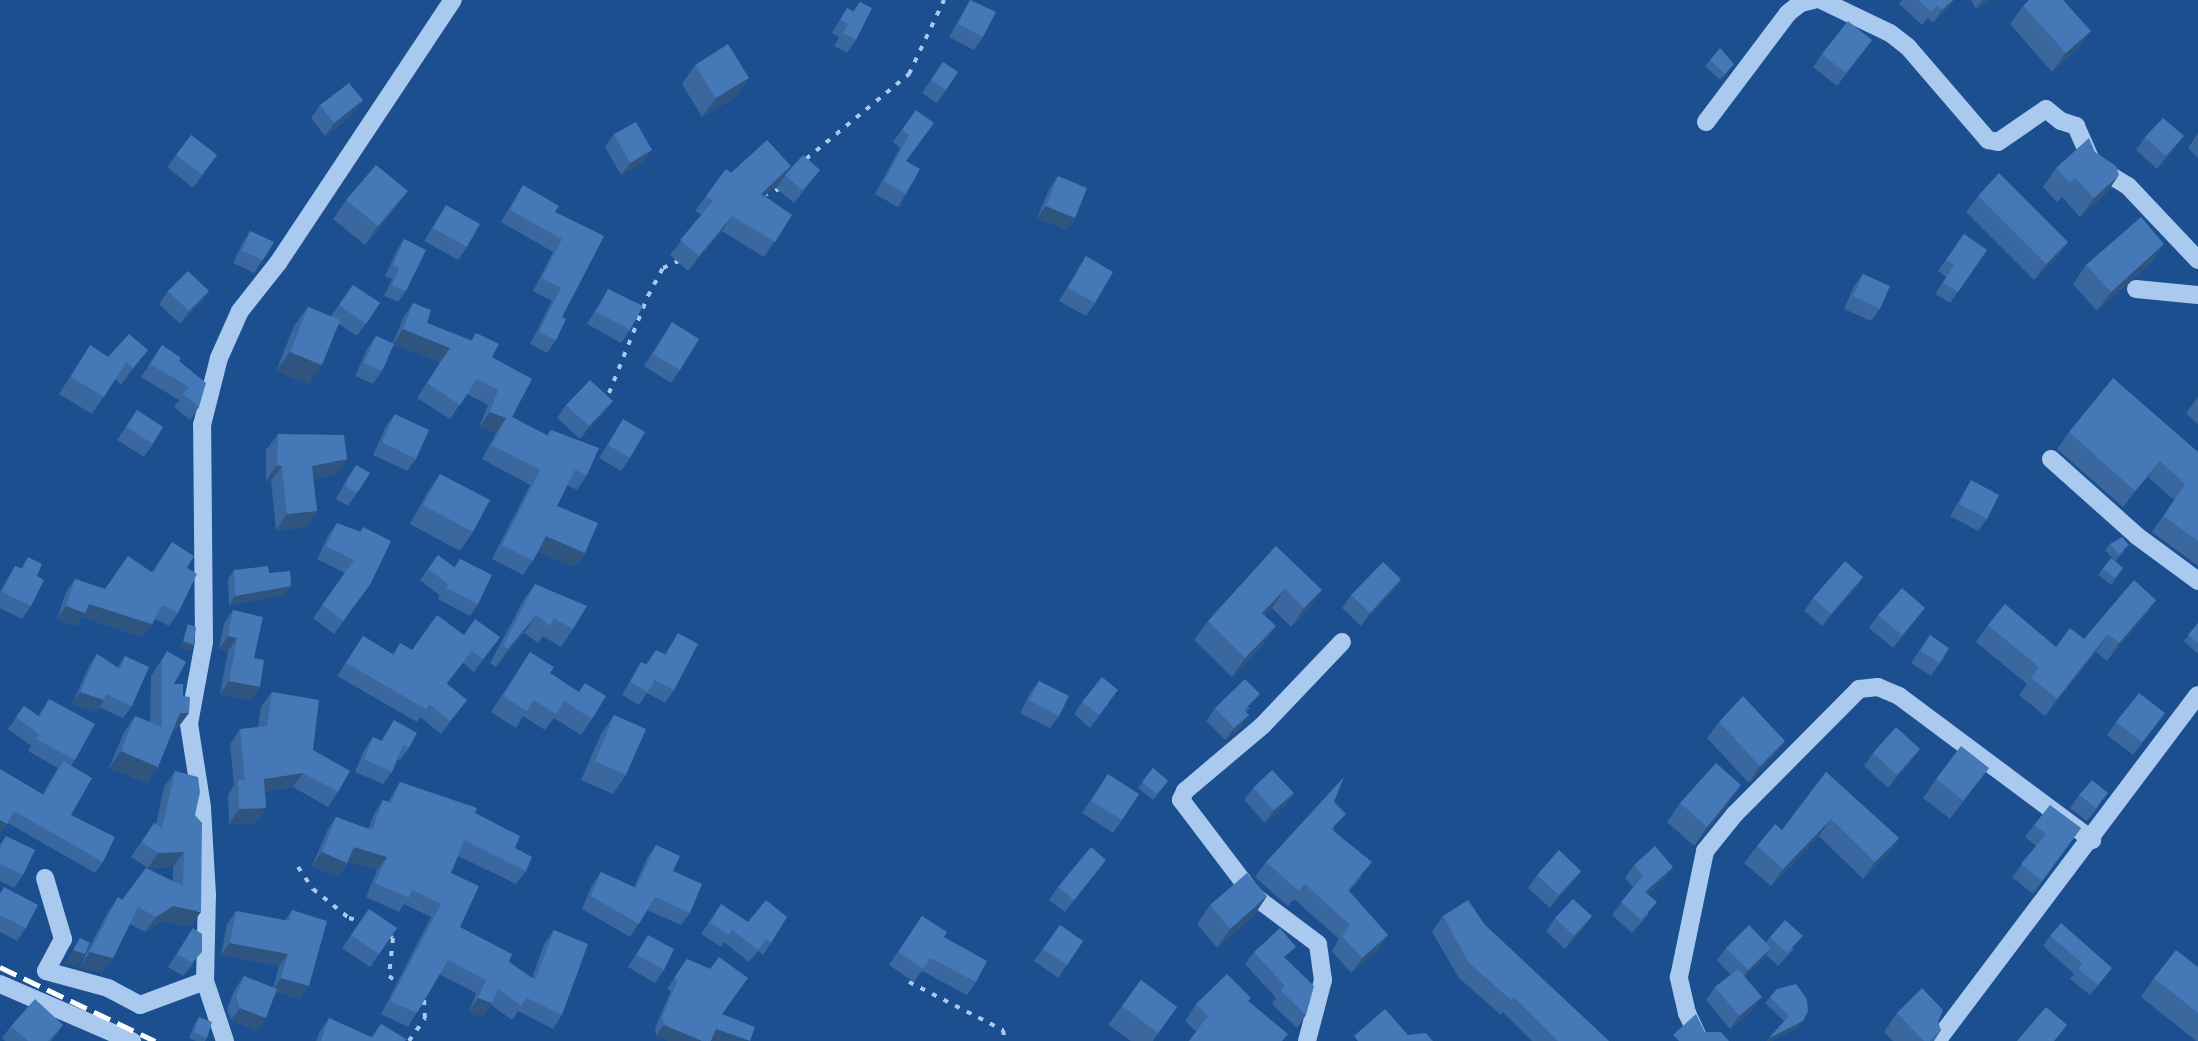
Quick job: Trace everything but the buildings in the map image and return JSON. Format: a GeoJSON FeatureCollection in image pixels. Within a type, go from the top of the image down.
{"type":"FeatureCollection","features":[{"type":"Feature","properties":{"kind":"street"},"geometry":{"type":"LineString","coordinates":[[224,1041],[205,981],[202,807],[189,724],[204,642],[202,425],[219,358],[240,310],[300,231],[453,0]]}},
{"type":"Feature","properties":{"kind":"street"},"geometry":{"type":"LineString","coordinates":[[1706,122],[1788,13],[1801,2],[1817,0],[1890,34],[1908,47],[1988,140],[1998,142],[2046,109],[2060,122],[2076,126],[2093,165],[2128,186],[2198,260]]}},
{"type":"Feature","properties":{"kind":"street"},"geometry":{"type":"LineString","coordinates":[[2136,289],[2198,295]]}},
{"type":"Feature","properties":{"kind":"street"},"geometry":{"type":"LineString","coordinates":[[2051,460],[2136,536],[2198,581]]}},
{"type":"Feature","properties":{"kind":"street"},"geometry":{"type":"LineString","coordinates":[[1307,1041],[1324,980],[1318,944],[1254,896],[1181,800],[1185,791],[1262,726],[1342,642]]}},
{"type":"Feature","properties":{"kind":"street"},"geometry":{"type":"LineString","coordinates":[[1700,1041],[1687,1013],[1679,977],[1704,851],[1734,814],[1859,689],[1878,686],[1899,696],[2092,840]]}},
{"type":"Feature","properties":{"kind":"street"},"geometry":{"type":"LineString","coordinates":[[1938,1041],[2198,695]]}},
{"type":"Feature","properties":{"kind":"street"},"geometry":{"type":"LineString","coordinates":[[44,878],[63,939],[46,970],[108,988],[140,1005],[205,981]]}},
{"type":"Feature","properties":{"kind":"street"},"geometry":{"type":"LineString","coordinates":[[0,984],[132,1041]]}},
{"type":"Feature","properties":{"kind":"path"},"geometry":{"type":"LineString","coordinates":[[798,172],[844,124],[909,74],[944,0]]}},
{"type":"Feature","properties":{"kind":"path"},"geometry":{"type":"LineString","coordinates":[[751,202],[791,184]]}},
{"type":"Feature","properties":{"kind":"path"},"geometry":{"type":"LineString","coordinates":[[609,393],[663,268],[686,258]]}},
{"type":"Feature","properties":{"kind":"path"},"geometry":{"type":"LineString","coordinates":[[298,867],[304,880],[349,918],[393,938],[389,976],[405,985]]}},
{"type":"Feature","properties":{"kind":"path"},"geometry":{"type":"LineString","coordinates":[[909,982],[1004,1030],[1004,1041]]}},
{"type":"Feature","properties":{"kind":"path"},"geometry":{"type":"LineString","coordinates":[[410,1041],[425,1018],[426,997],[416,991]]}},
{"type":"Feature","properties":{"kind":"railway"},"geometry":{"type":"LineString","coordinates":[[0,967],[155,1041]]}}]}
